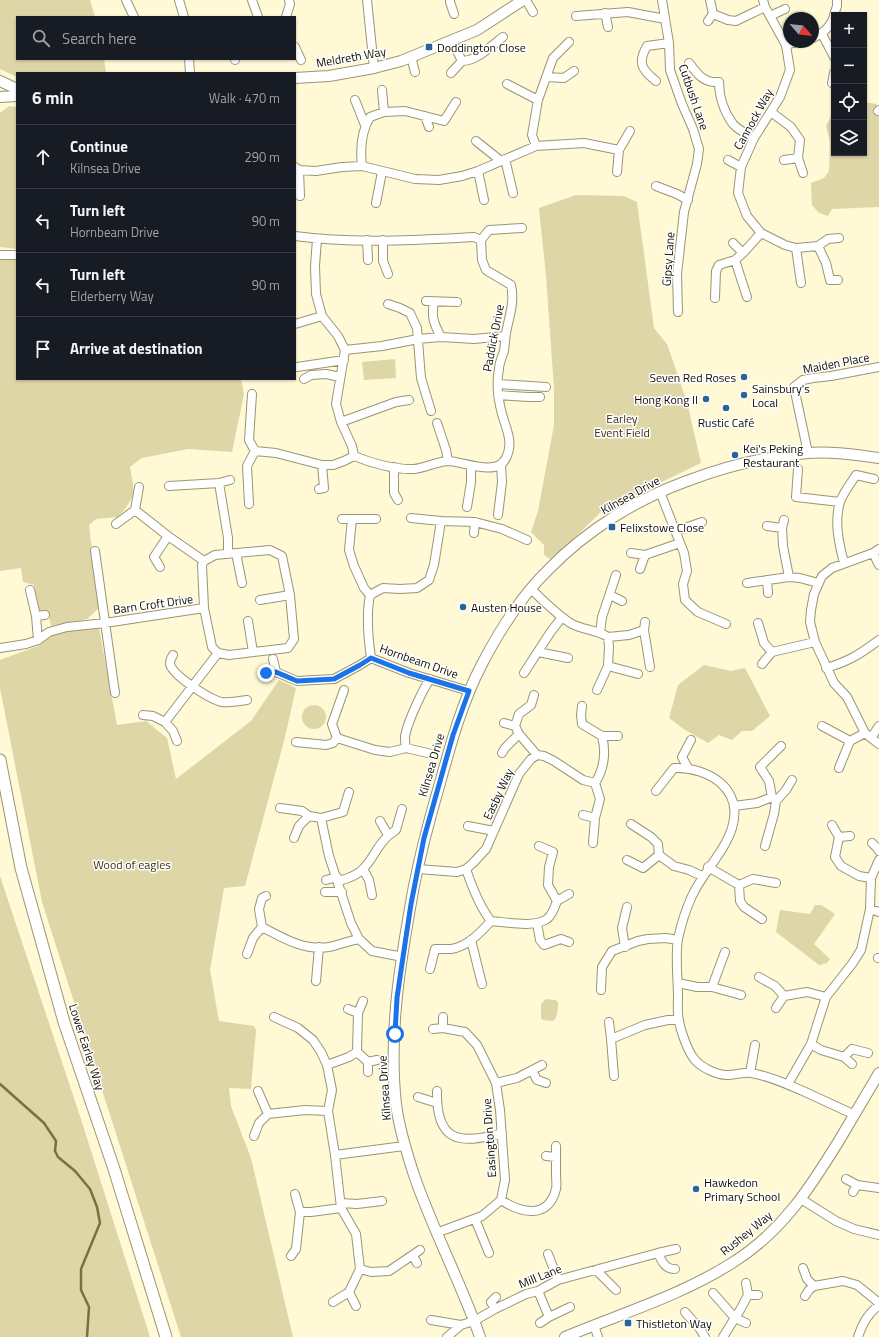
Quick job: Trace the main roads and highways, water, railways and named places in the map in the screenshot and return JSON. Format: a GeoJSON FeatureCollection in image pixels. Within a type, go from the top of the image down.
{"type":"FeatureCollection","features":[{"type":"Feature","properties":{"kind":"main road","name":"Lower Earley Way"},"geometry":{"type":"LineString","coordinates":[[0,760],[21,868],[62,1014],[114,1169],[166,1337]]}},
{"type":"Feature","properties":{"kind":"waterway"},"geometry":{"type":"LineString","coordinates":[[0,1084],[44,1123],[56,1141],[55,1151],[58,1157],[75,1171],[90,1189],[97,1207],[100,1223],[81,1269],[81,1290],[89,1307],[87,1337]]}},
{"type":"Feature","properties":{"kind":"place","name":"Doddington Close"},"geometry":{"type":"Point","coordinates":[429,47]}},
{"type":"Feature","properties":{"kind":"place","name":"Seven Red Roses"},"geometry":{"type":"Point","coordinates":[744,377]}},
{"type":"Feature","properties":{"kind":"place","name":"Sainsbury's Local"},"geometry":{"type":"Point","coordinates":[744,395]}},
{"type":"Feature","properties":{"kind":"place","name":"Hong Kong II"},"geometry":{"type":"Point","coordinates":[706,399]}},
{"type":"Feature","properties":{"kind":"place","name":"Rustic Café"},"geometry":{"type":"Point","coordinates":[726,408]}},
{"type":"Feature","properties":{"kind":"place","name":"Kei's Peking Restaurant"},"geometry":{"type":"Point","coordinates":[735,455]}},
{"type":"Feature","properties":{"kind":"place","name":"Felixstowe Close"},"geometry":{"type":"Point","coordinates":[612,527]}},
{"type":"Feature","properties":{"kind":"place","name":"Austen House"},"geometry":{"type":"Point","coordinates":[463,607]}},
{"type":"Feature","properties":{"kind":"place","name":"Hawkedon Primary School"},"geometry":{"type":"Point","coordinates":[696,1189]}},
{"type":"Feature","properties":{"kind":"place","name":"Thistleton Way"},"geometry":{"type":"Point","coordinates":[628,1323]}},
{"type":"Feature","properties":{"kind":"park label","name":"Earley Event Field"},"geometry":{"type":"Point","coordinates":[622,425]}},
{"type":"Feature","properties":{"kind":"park label","name":"Wood of eagles"},"geometry":{"type":"Point","coordinates":[132,864]}}]}
